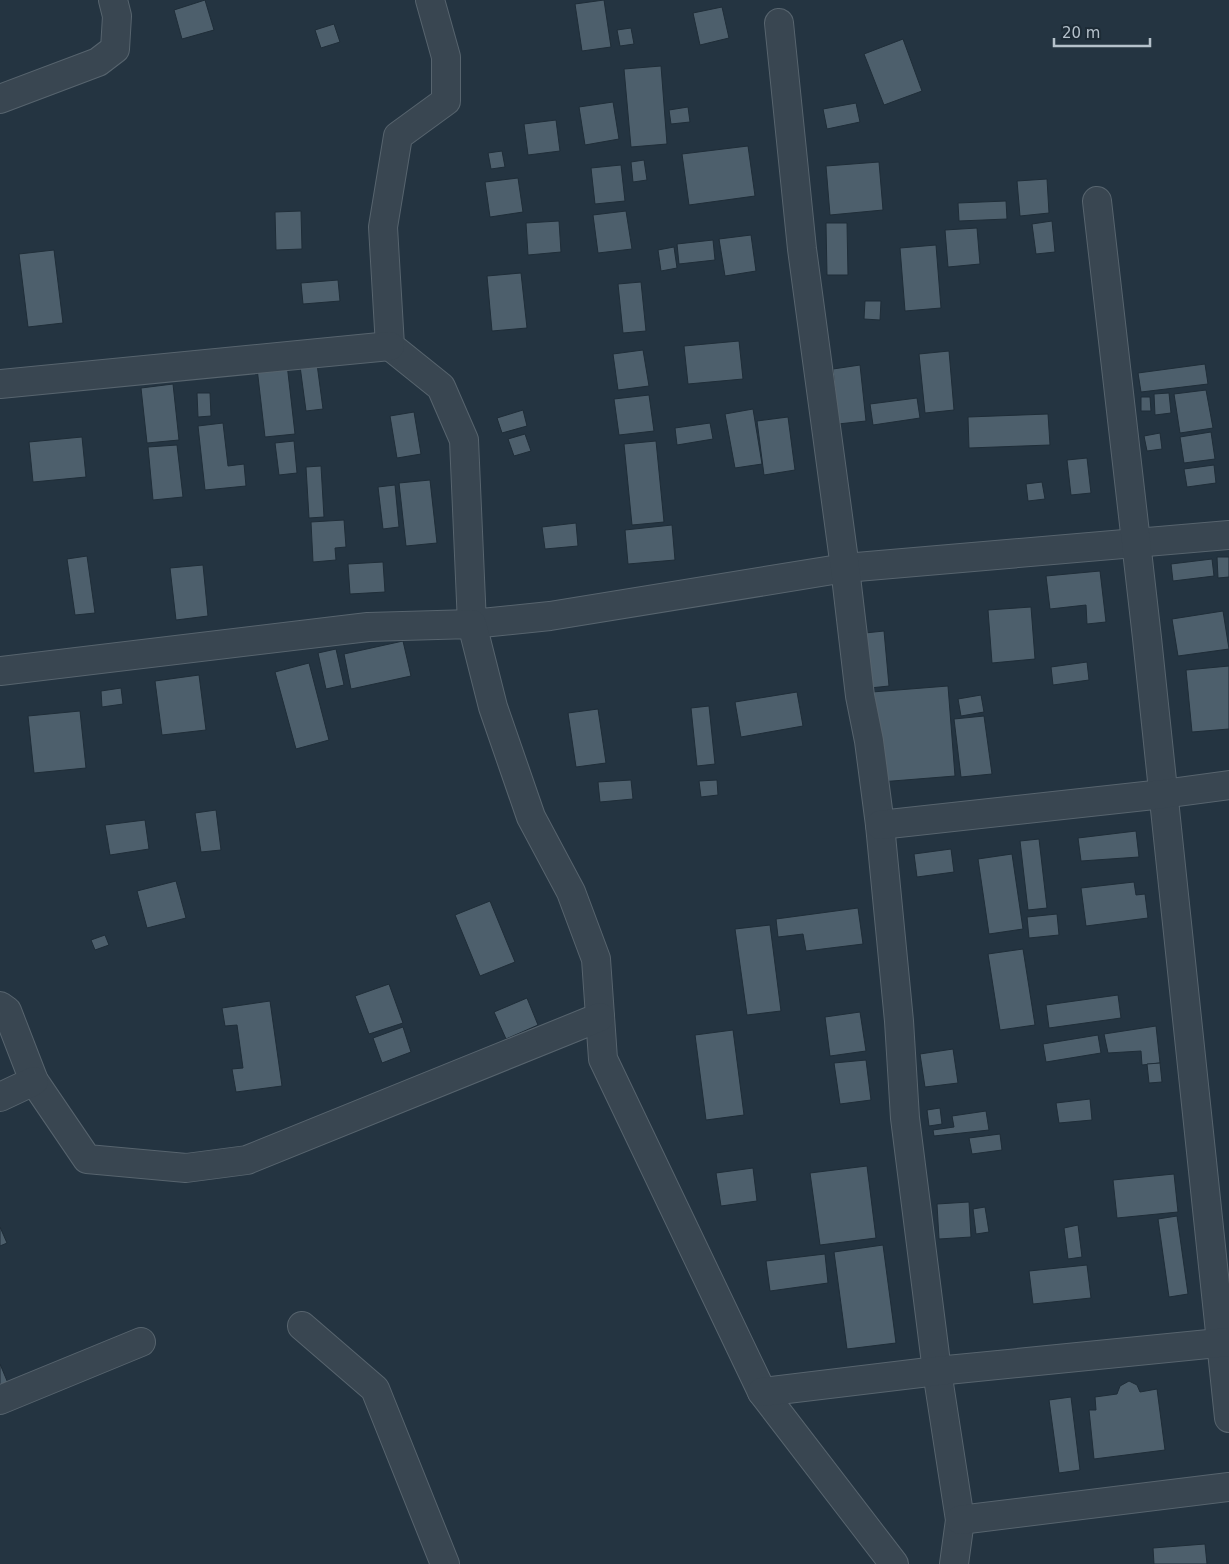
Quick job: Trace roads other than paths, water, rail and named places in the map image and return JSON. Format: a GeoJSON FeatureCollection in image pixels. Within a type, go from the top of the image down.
{"type":"FeatureCollection","features":[{"type":"Feature","properties":{"kind":"street"},"geometry":{"type":"LineString","coordinates":[[0,99],[98,62],[116,49],[117,16],[113,0]]}},
{"type":"Feature","properties":{"kind":"street"},"geometry":{"type":"LineString","coordinates":[[390,346],[383,227],[398,136],[446,101],[446,57],[430,0]]}},
{"type":"Feature","properties":{"kind":"street"},"geometry":{"type":"LineString","coordinates":[[779,24],[802,249],[845,568],[860,696],[869,741],[880,825],[899,1021],[905,1118],[937,1371],[960,1520],[954,1564]]}},
{"type":"Feature","properties":{"kind":"street"},"geometry":{"type":"LineString","coordinates":[[1097,201],[1225,1343],[1229,1418]]}},
{"type":"Feature","properties":{"kind":"street"},"geometry":{"type":"LineString","coordinates":[[0,384],[390,346],[441,388],[464,440],[472,624],[493,707],[531,817],[571,892],[596,959],[603,1059],[762,1392],[894,1564]]}},
{"type":"Feature","properties":{"kind":"street"},"geometry":{"type":"LineString","coordinates":[[0,670],[368,627],[472,624],[550,616],[845,568],[1229,535]]}},
{"type":"Feature","properties":{"kind":"street"},"geometry":{"type":"LineString","coordinates":[[880,825],[1229,785]]}},
{"type":"Feature","properties":{"kind":"street"},"geometry":{"type":"LineString","coordinates":[[0,1006],[7,1012],[34,1081],[87,1159],[186,1168],[246,1160],[600,1017]]}},
{"type":"Feature","properties":{"kind":"street"},"geometry":{"type":"LineString","coordinates":[[0,1097],[34,1081]]}},
{"type":"Feature","properties":{"kind":"street"},"geometry":{"type":"LineString","coordinates":[[302,1326],[376,1388],[444,1564]]}},
{"type":"Feature","properties":{"kind":"street"},"geometry":{"type":"LineString","coordinates":[[0,1400],[141,1342]]}},
{"type":"Feature","properties":{"kind":"street"},"geometry":{"type":"LineString","coordinates":[[762,1392],[937,1371],[1225,1343]]}},
{"type":"Feature","properties":{"kind":"street"},"geometry":{"type":"LineString","coordinates":[[960,1520],[1229,1487]]}}]}
